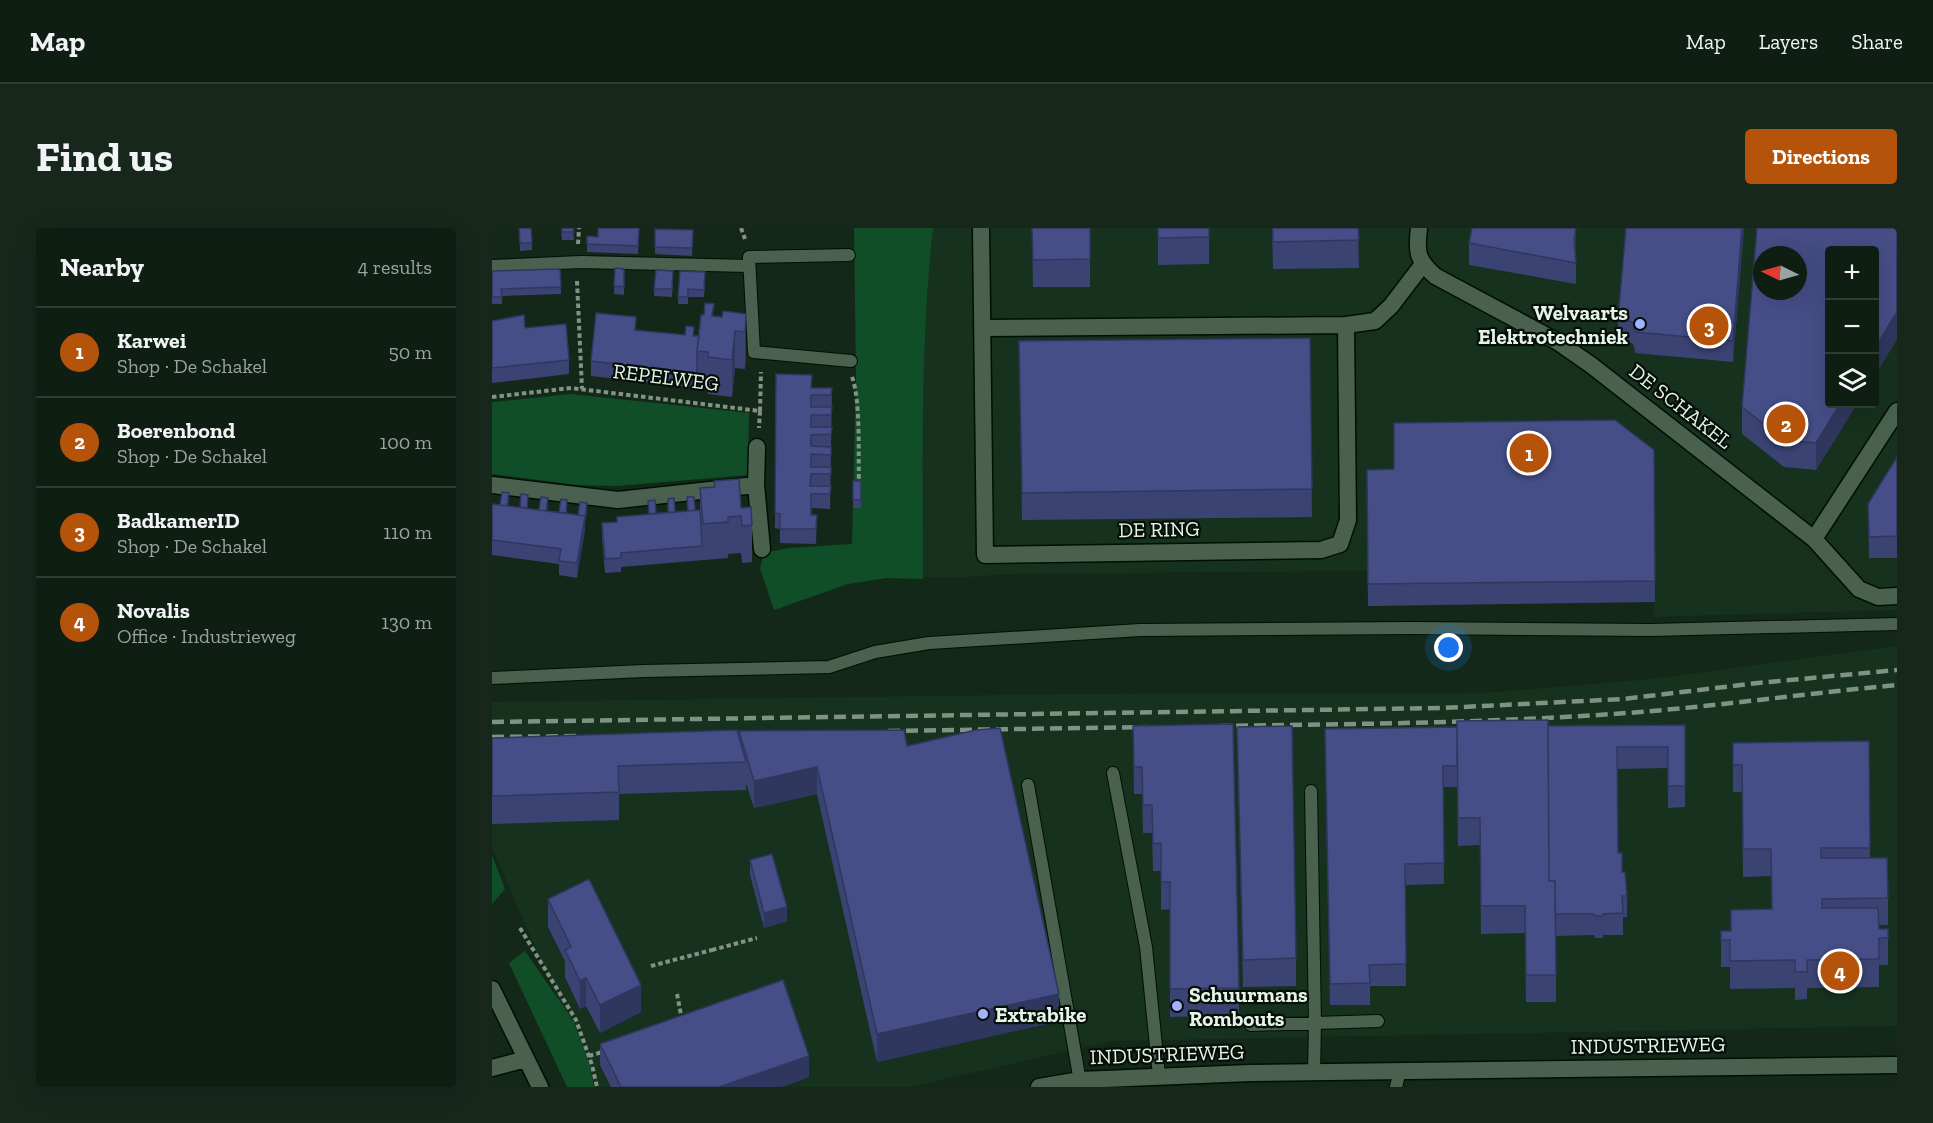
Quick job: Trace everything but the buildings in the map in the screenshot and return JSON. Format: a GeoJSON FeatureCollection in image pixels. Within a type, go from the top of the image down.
{"type":"FeatureCollection","features":[{"type":"Feature","properties":{"kind":"street","name":"DE RING"},"geometry":{"type":"LineString","coordinates":[[981,228],[985,555],[1321,550],[1340,543],[1348,520],[1346,325]]}},
{"type":"Feature","properties":{"kind":"street"},"geometry":{"type":"LineString","coordinates":[[982,328],[1346,325],[1376,321],[1391,306],[1423,264],[1416,247],[1419,228]]}},
{"type":"Feature","properties":{"kind":"street","name":"DE SCHAKEL"},"geometry":{"type":"LineString","coordinates":[[1423,264],[1436,276],[1558,342],[1591,365],[1814,539],[1859,590],[1878,597],[1897,596]]}},
{"type":"Feature","properties":{"kind":"street"},"geometry":{"type":"LineString","coordinates":[[1814,539],[1897,411]]}},
{"type":"Feature","properties":{"kind":"street"},"geometry":{"type":"LineString","coordinates":[[757,447],[756,485],[762,549]]}},
{"type":"Feature","properties":{"kind":"street"},"geometry":{"type":"LineString","coordinates":[[492,485],[618,500],[756,485]]}},
{"type":"Feature","properties":{"kind":"street"},"geometry":{"type":"LineString","coordinates":[[492,989],[540,1087]]}},
{"type":"Feature","properties":{"kind":"street"},"geometry":{"type":"LineString","coordinates":[[492,1068],[526,1059]]}},
{"type":"Feature","properties":{"kind":"street","name":"INDUSTRIEWEG"},"geometry":{"type":"LineString","coordinates":[[1039,1087],[1159,1076],[1314,1073],[1398,1079],[1897,1065]]}},
{"type":"Feature","properties":{"kind":"lane"},"geometry":{"type":"LineString","coordinates":[[848,360],[753,352],[749,258],[849,255]]}},
{"type":"Feature","properties":{"kind":"lane"},"geometry":{"type":"LineString","coordinates":[[492,266],[577,262],[749,266]]}},
{"type":"Feature","properties":{"kind":"lane"},"geometry":{"type":"LineString","coordinates":[[492,678],[645,671],[829,667],[875,652],[929,643],[1140,630],[1425,628],[1675,630],[1897,624]]}},
{"type":"Feature","properties":{"kind":"lane"},"geometry":{"type":"LineString","coordinates":[[1113,773],[1146,947],[1159,1076]]}},
{"type":"Feature","properties":{"kind":"lane"},"geometry":{"type":"LineString","coordinates":[[1028,785],[1080,1084]]}},
{"type":"Feature","properties":{"kind":"lane"},"geometry":{"type":"LineString","coordinates":[[1311,791],[1314,1073]]}},
{"type":"Feature","properties":{"kind":"lane"},"geometry":{"type":"LineString","coordinates":[[1251,1025],[1378,1021]]}},
{"type":"Feature","properties":{"kind":"path"},"geometry":{"type":"LineString","coordinates":[[577,262],[582,389]]}},
{"type":"Feature","properties":{"kind":"path"},"geometry":{"type":"LineString","coordinates":[[757,447],[761,353]]}},
{"type":"Feature","properties":{"kind":"path"},"geometry":{"type":"LineString","coordinates":[[848,360],[854,384],[858,484]]}},
{"type":"Feature","properties":{"kind":"path","name":"REPELWEG"},"geometry":{"type":"LineString","coordinates":[[492,397],[571,388],[760,411]]}},
{"type":"Feature","properties":{"kind":"path"},"geometry":{"type":"LineString","coordinates":[[520,928],[576,1020],[597,1087]]}},
{"type":"Feature","properties":{"kind":"path"},"geometry":{"type":"LineString","coordinates":[[651,966],[712,948],[757,938]]}},
{"type":"Feature","properties":{"kind":"path"},"geometry":{"type":"LineString","coordinates":[[677,994],[683,1027]]}},
{"type":"Feature","properties":{"kind":"path"},"geometry":{"type":"LineString","coordinates":[[589,1056],[610,1049]]}},
{"type":"Feature","properties":{"kind":"shaded area"},"geometry":{"type":"Polygon","coordinates":[[[881,228],[1897,228],[1897,610],[1653,617],[1654,602],[1368,606],[1367,571],[1010,574],[887,578],[881,228]]]}},
{"type":"Feature","properties":{"kind":"shaded area"},"geometry":{"type":"Polygon","coordinates":[[[1897,646],[1897,1026],[1112,1041],[910,1087],[596,1087],[492,848],[492,702],[1066,694],[1484,693],[1652,679],[1897,646]]]}},
{"type":"Feature","properties":{"kind":"green space"},"geometry":{"type":"Polygon","coordinates":[[[854,228],[933,228],[924,359],[923,579],[887,578],[848,584],[774,610],[760,568],[764,553],[789,548],[852,544],[856,376],[854,228]]]}},
{"type":"Feature","properties":{"kind":"green space"},"geometry":{"type":"Polygon","coordinates":[[[571,394],[749,413],[748,475],[617,486],[577,485],[492,474],[492,402],[571,394]]]}},
{"type":"Feature","properties":{"kind":"green space"},"geometry":{"type":"Polygon","coordinates":[[[492,855],[505,889],[492,904],[492,855]]]}},
{"type":"Feature","properties":{"kind":"green space"},"geometry":{"type":"Polygon","coordinates":[[[525,951],[574,1022],[590,1067],[594,1087],[567,1087],[509,963],[525,951]]]}},
{"type":"Feature","properties":{"kind":"railway"},"geometry":{"type":"LineString","coordinates":[[492,722],[1443,708],[1623,699],[1897,670]]}},
{"type":"Feature","properties":{"kind":"railway"},"geometry":{"type":"LineString","coordinates":[[1218,726],[1587,716],[1897,685]]}},
{"type":"Feature","properties":{"kind":"railway"},"geometry":{"type":"LineString","coordinates":[[888,731],[1149,727]]}},
{"type":"Feature","properties":{"kind":"railway"},"geometry":{"type":"LineString","coordinates":[[492,737],[579,736]]}},
{"type":"Feature","properties":{"kind":"place","name":"Welvaarts Elektrotechniek"},"geometry":{"type":"Point","coordinates":[1640,324]}},
{"type":"Feature","properties":{"kind":"place","name":"BadkamerID"},"geometry":{"type":"Point","coordinates":[1709,326]}},
{"type":"Feature","properties":{"kind":"place","name":"Boerenbond"},"geometry":{"type":"Point","coordinates":[1786,424]}},
{"type":"Feature","properties":{"kind":"place","name":"Karwei"},"geometry":{"type":"Point","coordinates":[1529,453]}},
{"type":"Feature","properties":{"kind":"place","name":"Novalis"},"geometry":{"type":"Point","coordinates":[1840,971]}},
{"type":"Feature","properties":{"kind":"place","name":"Schuurmans Rombouts"},"geometry":{"type":"Point","coordinates":[1177,1006]}},
{"type":"Feature","properties":{"kind":"place","name":"Extrabike"},"geometry":{"type":"Point","coordinates":[983,1014]}}]}
